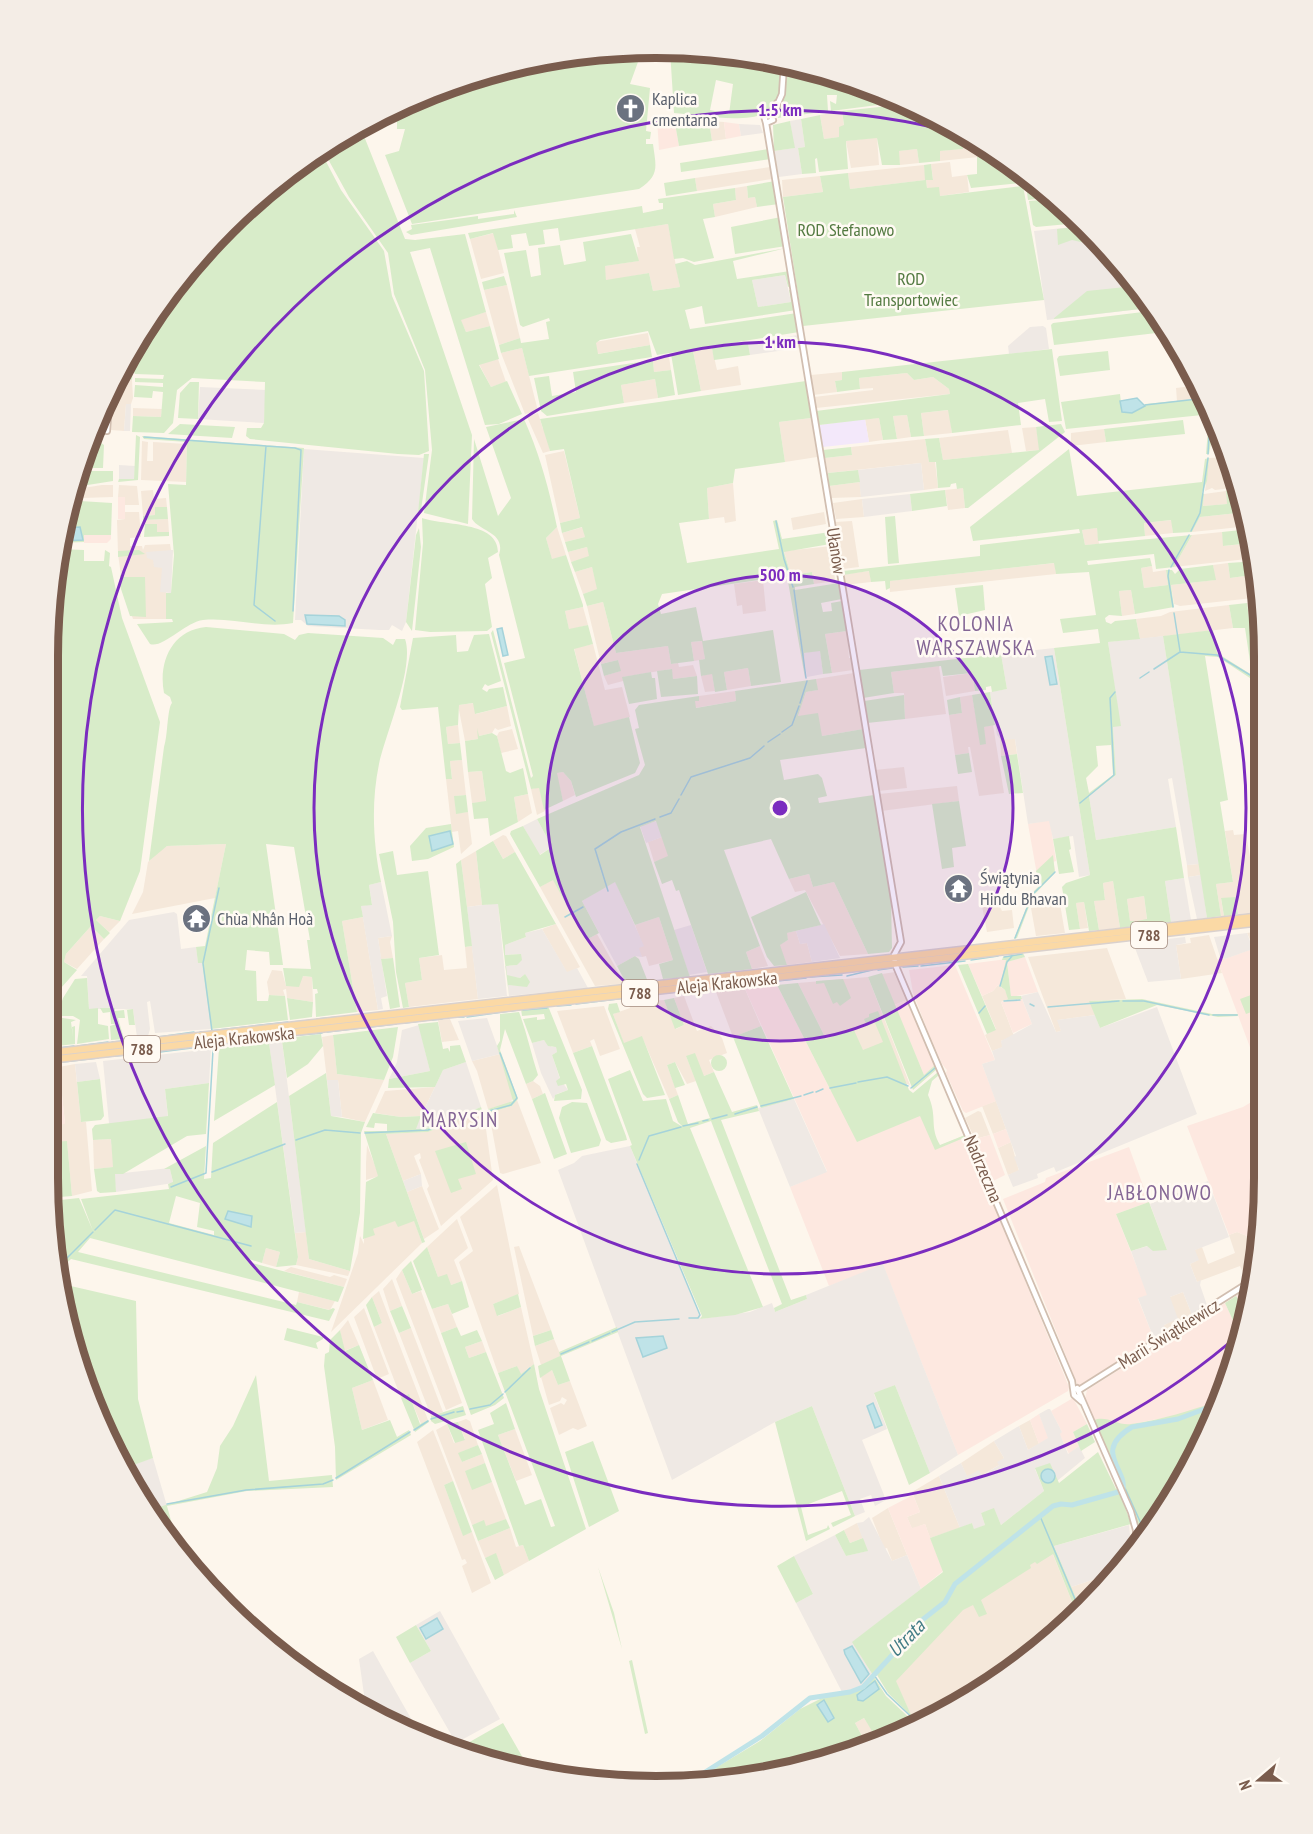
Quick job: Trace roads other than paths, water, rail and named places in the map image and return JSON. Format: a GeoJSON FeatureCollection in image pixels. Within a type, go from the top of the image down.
{"type":"FeatureCollection","features":[{"type":"Feature","properties":{"kind":"main road","name":"Aleja Krakowska"},"geometry":{"type":"LineString","coordinates":[[58,1059],[1254,917]]}},
{"type":"Feature","properties":{"kind":"main road","name":"Aleja Krakowska"},"geometry":{"type":"LineString","coordinates":[[58,1052],[1254,923]]}},
{"type":"Feature","properties":{"kind":"street","name":"Ułanów"},"geometry":{"type":"LineString","coordinates":[[783,72],[779,102],[770,119],[770,142],[901,942],[895,961]]}},
{"type":"Feature","properties":{"kind":"street"},"geometry":{"type":"LineString","coordinates":[[103,430],[107,431],[108,419]]}},
{"type":"Feature","properties":{"kind":"street","name":"Nadrzeczna"},"geometry":{"type":"LineString","coordinates":[[895,961],[1072,1381],[1079,1391],[1131,1512],[1136,1535]]}},
{"type":"Feature","properties":{"kind":"street","name":"Marii Świątkiewicz"},"geometry":{"type":"LineString","coordinates":[[1079,1391],[1244,1286]]}},
{"type":"Feature","properties":{"kind":"water"},"geometry":{"type":"Polygon","coordinates":[[[1137,398],[1145,406],[1132,413],[1122,412],[1120,401],[1137,398]]]}},
{"type":"Feature","properties":{"kind":"water"},"geometry":{"type":"Polygon","coordinates":[[[73,527],[80,527],[83,540],[70,541],[73,527]]]}},
{"type":"Feature","properties":{"kind":"water"},"geometry":{"type":"Polygon","coordinates":[[[305,615],[339,616],[345,620],[345,626],[307,624],[305,615]]]}},
{"type":"Feature","properties":{"kind":"water"},"geometry":{"type":"Polygon","coordinates":[[[502,628],[508,655],[503,656],[497,629],[502,628]]]}},
{"type":"Feature","properties":{"kind":"water"},"geometry":{"type":"Polygon","coordinates":[[[1052,656],[1057,684],[1050,685],[1045,657],[1052,656]]]}},
{"type":"Feature","properties":{"kind":"water"},"geometry":{"type":"Polygon","coordinates":[[[450,831],[453,844],[432,851],[429,836],[450,831]]]}},
{"type":"Feature","properties":{"kind":"water"},"geometry":{"type":"Polygon","coordinates":[[[228,1211],[252,1216],[251,1227],[225,1219],[228,1211]]]}},
{"type":"Feature","properties":{"kind":"water"},"geometry":{"type":"Polygon","coordinates":[[[663,1336],[667,1348],[643,1357],[636,1338],[663,1336]]]}},
{"type":"Feature","properties":{"kind":"water"},"geometry":{"type":"Polygon","coordinates":[[[873,1403],[882,1425],[875,1428],[867,1406],[873,1403]]]}},
{"type":"Feature","properties":{"kind":"water"},"geometry":{"type":"Polygon","coordinates":[[[1045,1469],[1051,1469],[1055,1476],[1051,1483],[1045,1483],[1041,1479],[1041,1473],[1045,1469]]]}},
{"type":"Feature","properties":{"kind":"water"},"geometry":{"type":"Polygon","coordinates":[[[437,1618],[443,1629],[426,1639],[420,1628],[437,1618]]]}},
{"type":"Feature","properties":{"kind":"water"},"geometry":{"type":"Polygon","coordinates":[[[852,1646],[869,1674],[861,1683],[844,1650],[852,1646]]]}},
{"type":"Feature","properties":{"kind":"water"},"geometry":{"type":"Polygon","coordinates":[[[875,1681],[879,1689],[863,1701],[858,1700],[857,1695],[875,1681]]]}},
{"type":"Feature","properties":{"kind":"water"},"geometry":{"type":"Polygon","coordinates":[[[824,1700],[834,1718],[828,1722],[817,1705],[824,1700]]]}},
{"type":"Feature","properties":{"kind":"waterway"},"geometry":{"type":"LineString","coordinates":[[1145,405],[1196,399]]}},
{"type":"Feature","properties":{"kind":"waterway"},"geometry":{"type":"LineString","coordinates":[[1208,454],[1209,429]]}},
{"type":"Feature","properties":{"kind":"waterway"},"geometry":{"type":"LineString","coordinates":[[144,437],[266,446],[254,605],[275,621]]}},
{"type":"Feature","properties":{"kind":"waterway"},"geometry":{"type":"LineString","coordinates":[[266,446],[301,450],[293,611]]}},
{"type":"Feature","properties":{"kind":"waterway"},"geometry":{"type":"LineString","coordinates":[[1191,531],[1200,513],[1208,458]]}},
{"type":"Feature","properties":{"kind":"waterway"},"geometry":{"type":"LineString","coordinates":[[776,521],[793,587]]}},
{"type":"Feature","properties":{"kind":"waterway"},"geometry":{"type":"LineString","coordinates":[[1171,567],[1189,535]]}},
{"type":"Feature","properties":{"kind":"waterway"},"geometry":{"type":"LineString","coordinates":[[1169,570],[1173,607]]}},
{"type":"Feature","properties":{"kind":"waterway"},"geometry":{"type":"LineString","coordinates":[[794,590],[806,678]]}},
{"type":"Feature","properties":{"kind":"waterway"},"geometry":{"type":"LineString","coordinates":[[1174,613],[1180,651]]}},
{"type":"Feature","properties":{"kind":"waterway"},"geometry":{"type":"LineString","coordinates":[[1154,669],[1180,652],[1217,655],[1254,677]]}},
{"type":"Feature","properties":{"kind":"waterway"},"geometry":{"type":"LineString","coordinates":[[1140,678],[1149,672]]}},
{"type":"Feature","properties":{"kind":"waterway"},"geometry":{"type":"LineString","coordinates":[[800,703],[807,681]]}},
{"type":"Feature","properties":{"kind":"waterway"},"geometry":{"type":"LineString","coordinates":[[1080,803],[1114,775],[1110,698],[1115,692]]}},
{"type":"Feature","properties":{"kind":"waterway"},"geometry":{"type":"LineString","coordinates":[[782,732],[792,725],[799,706]]}},
{"type":"Feature","properties":{"kind":"waterway"},"geometry":{"type":"LineString","coordinates":[[768,742],[780,734]]}},
{"type":"Feature","properties":{"kind":"waterway"},"geometry":{"type":"LineString","coordinates":[[681,795],[691,777],[750,758],[764,746]]}},
{"type":"Feature","properties":{"kind":"waterway"},"geometry":{"type":"LineString","coordinates":[[660,817],[671,813],[679,799]]}},
{"type":"Feature","properties":{"kind":"waterway"},"geometry":{"type":"LineString","coordinates":[[608,891],[595,849],[621,832],[655,819]]}},
{"type":"Feature","properties":{"kind":"waterway"},"geometry":{"type":"LineString","coordinates":[[1028,904],[1033,894],[1055,872]]}},
{"type":"Feature","properties":{"kind":"waterway"},"geometry":{"type":"LineString","coordinates":[[212,1031],[203,963],[219,888]]}},
{"type":"Feature","properties":{"kind":"waterway"},"geometry":{"type":"LineString","coordinates":[[565,917],[583,907]]}},
{"type":"Feature","properties":{"kind":"waterway"},"geometry":{"type":"LineString","coordinates":[[1015,938],[1027,908]]}},
{"type":"Feature","properties":{"kind":"waterway"},"geometry":{"type":"LineString","coordinates":[[1004,957],[1022,954]]}},
{"type":"Feature","properties":{"kind":"waterway"},"geometry":{"type":"LineString","coordinates":[[1000,986],[1007,962],[1013,955]]}},
{"type":"Feature","properties":{"kind":"waterway"},"geometry":{"type":"LineString","coordinates":[[971,960],[998,956]]}},
{"type":"Feature","properties":{"kind":"waterway"},"geometry":{"type":"LineString","coordinates":[[921,966],[965,961]]}},
{"type":"Feature","properties":{"kind":"waterway"},"geometry":{"type":"LineString","coordinates":[[903,967],[918,966]]}},
{"type":"Feature","properties":{"kind":"waterway"},"geometry":{"type":"LineString","coordinates":[[878,970],[892,968]]}},
{"type":"Feature","properties":{"kind":"waterway"},"geometry":{"type":"LineString","coordinates":[[847,976],[872,970]]}},
{"type":"Feature","properties":{"kind":"waterway"},"geometry":{"type":"LineString","coordinates":[[810,977],[842,975]]}},
{"type":"Feature","properties":{"kind":"waterway"},"geometry":{"type":"LineString","coordinates":[[777,981],[806,978]]}},
{"type":"Feature","properties":{"kind":"waterway"},"geometry":{"type":"LineString","coordinates":[[742,985],[769,982]]}},
{"type":"Feature","properties":{"kind":"waterway"},"geometry":{"type":"LineString","coordinates":[[717,988],[735,986]]}},
{"type":"Feature","properties":{"kind":"waterway"},"geometry":{"type":"LineString","coordinates":[[666,993],[709,989]]}},
{"type":"Feature","properties":{"kind":"waterway"},"geometry":{"type":"LineString","coordinates":[[576,1004],[659,994]]}},
{"type":"Feature","properties":{"kind":"waterway"},"geometry":{"type":"LineString","coordinates":[[1004,1001],[1020,1000]]}},
{"type":"Feature","properties":{"kind":"waterway"},"geometry":{"type":"LineString","coordinates":[[1048,1007],[1119,1001]]}},
{"type":"Feature","properties":{"kind":"waterway"},"geometry":{"type":"LineString","coordinates":[[1123,1001],[1144,1001],[1209,1015]]}},
{"type":"Feature","properties":{"kind":"waterway"},"geometry":{"type":"LineString","coordinates":[[1030,1004],[1034,1006]]}},
{"type":"Feature","properties":{"kind":"waterway"},"geometry":{"type":"LineString","coordinates":[[557,1006],[571,1005]]}},
{"type":"Feature","properties":{"kind":"waterway"},"geometry":{"type":"LineString","coordinates":[[979,1013],[985,1006]]}},
{"type":"Feature","properties":{"kind":"waterway"},"geometry":{"type":"LineString","coordinates":[[523,1010],[547,1008]]}},
{"type":"Feature","properties":{"kind":"waterway"},"geometry":{"type":"LineString","coordinates":[[467,1017],[518,1010]]}},
{"type":"Feature","properties":{"kind":"waterway"},"geometry":{"type":"LineString","coordinates":[[342,1017],[357,1015]]}},
{"type":"Feature","properties":{"kind":"waterway"},"geometry":{"type":"LineString","coordinates":[[1213,1015],[1237,1015]]}},
{"type":"Feature","properties":{"kind":"waterway"},"geometry":{"type":"LineString","coordinates":[[317,1019],[337,1017]]}},
{"type":"Feature","properties":{"kind":"waterway"},"geometry":{"type":"LineString","coordinates":[[458,1017],[464,1017]]}},
{"type":"Feature","properties":{"kind":"waterway"},"geometry":{"type":"LineString","coordinates":[[432,1020],[442,1019]]}},
{"type":"Feature","properties":{"kind":"waterway"},"geometry":{"type":"LineString","coordinates":[[292,1022],[313,1020]]}},
{"type":"Feature","properties":{"kind":"waterway"},"geometry":{"type":"LineString","coordinates":[[405,1023],[429,1020]]}},
{"type":"Feature","properties":{"kind":"waterway"},"geometry":{"type":"LineString","coordinates":[[200,1032],[288,1022]]}},
{"type":"Feature","properties":{"kind":"waterway"},"geometry":{"type":"LineString","coordinates":[[327,1032],[396,1024]]}},
{"type":"Feature","properties":{"kind":"waterway"},"geometry":{"type":"LineString","coordinates":[[158,1037],[194,1032]]}},
{"type":"Feature","properties":{"kind":"waterway"},"geometry":{"type":"LineString","coordinates":[[300,1035],[322,1033]]}},
{"type":"Feature","properties":{"kind":"waterway"},"geometry":{"type":"LineString","coordinates":[[283,1039],[295,1035]]}},
{"type":"Feature","properties":{"kind":"waterway"},"geometry":{"type":"LineString","coordinates":[[127,1040],[145,1038]]}},
{"type":"Feature","properties":{"kind":"waterway"},"geometry":{"type":"LineString","coordinates":[[221,1044],[276,1038],[277,1040]]}},
{"type":"Feature","properties":{"kind":"waterway"},"geometry":{"type":"LineString","coordinates":[[112,1042],[123,1041]]}},
{"type":"Feature","properties":{"kind":"waterway"},"geometry":{"type":"LineString","coordinates":[[78,1046],[108,1042]]}},
{"type":"Feature","properties":{"kind":"waterway"},"geometry":{"type":"LineString","coordinates":[[160,1052],[215,1045]]}},
{"type":"Feature","properties":{"kind":"waterway"},"geometry":{"type":"LineString","coordinates":[[58,1048],[74,1046]]}},
{"type":"Feature","properties":{"kind":"waterway"},"geometry":{"type":"LineString","coordinates":[[171,1187],[206,1173],[213,1050]]}},
{"type":"Feature","properties":{"kind":"waterway"},"geometry":{"type":"LineString","coordinates":[[103,1057],[151,1053]]}},
{"type":"Feature","properties":{"kind":"waterway"},"geometry":{"type":"LineString","coordinates":[[489,1111],[511,1105],[517,1098],[500,1053]]}},
{"type":"Feature","properties":{"kind":"waterway"},"geometry":{"type":"LineString","coordinates":[[63,1062],[98,1058]]}},
{"type":"Feature","properties":{"kind":"waterway"},"geometry":{"type":"LineString","coordinates":[[911,1088],[935,1068]]}},
{"type":"Feature","properties":{"kind":"waterway"},"geometry":{"type":"LineString","coordinates":[[858,1082],[887,1077],[908,1086]]}},
{"type":"Feature","properties":{"kind":"waterway"},"geometry":{"type":"LineString","coordinates":[[830,1088],[856,1083]]}},
{"type":"Feature","properties":{"kind":"waterway"},"geometry":{"type":"LineString","coordinates":[[816,1092],[823,1089]]}},
{"type":"Feature","properties":{"kind":"waterway"},"geometry":{"type":"LineString","coordinates":[[804,1095],[813,1092]]}},
{"type":"Feature","properties":{"kind":"waterway"},"geometry":{"type":"LineString","coordinates":[[761,1106],[801,1096]]}},
{"type":"Feature","properties":{"kind":"waterway"},"geometry":{"type":"LineString","coordinates":[[735,1114],[757,1107]]}},
{"type":"Feature","properties":{"kind":"waterway"},"geometry":{"type":"LineString","coordinates":[[365,1133],[428,1130],[468,1114],[482,1112]]}},
{"type":"Feature","properties":{"kind":"waterway"},"geometry":{"type":"LineString","coordinates":[[712,1119],[727,1115]]}},
{"type":"Feature","properties":{"kind":"waterway"},"geometry":{"type":"LineString","coordinates":[[703,1121],[708,1120]]}},
{"type":"Feature","properties":{"kind":"waterway"},"geometry":{"type":"LineString","coordinates":[[683,1126],[698,1123]]}},
{"type":"Feature","properties":{"kind":"waterway"},"geometry":{"type":"LineString","coordinates":[[639,1160],[649,1136],[681,1127]]}},
{"type":"Feature","properties":{"kind":"waterway"},"geometry":{"type":"LineString","coordinates":[[296,1140],[325,1130],[360,1133]]}},
{"type":"Feature","properties":{"kind":"waterway"},"geometry":{"type":"LineString","coordinates":[[212,1172],[285,1144]]}},
{"type":"Feature","properties":{"kind":"waterway"},"geometry":{"type":"LineString","coordinates":[[637,1164],[700,1315],[698,1318],[689,1318]]}},
{"type":"Feature","properties":{"kind":"waterway"},"geometry":{"type":"LineString","coordinates":[[95,1230],[115,1210],[251,1246]]}},
{"type":"Feature","properties":{"kind":"waterway"},"geometry":{"type":"LineString","coordinates":[[65,1260],[93,1232]]}},
{"type":"Feature","properties":{"kind":"waterway"},"geometry":{"type":"LineString","coordinates":[[612,1332],[635,1322],[679,1319]]}},
{"type":"Feature","properties":{"kind":"waterway"},"geometry":{"type":"LineString","coordinates":[[592,1341],[610,1333]]}},
{"type":"Feature","properties":{"kind":"waterway"},"geometry":{"type":"LineString","coordinates":[[561,1354],[589,1342]]}},
{"type":"Feature","properties":{"kind":"waterway"},"geometry":{"type":"LineString","coordinates":[[505,1392],[530,1368]]}},
{"type":"Feature","properties":{"kind":"waterway"},"geometry":{"type":"LineString","coordinates":[[470,1409],[490,1405],[503,1394]]}},
{"type":"Feature","properties":{"kind":"waterway","name":"Utrata"},"geometry":{"type":"LineString","coordinates":[[1123,1489],[1123,1482],[1113,1452],[1114,1444],[1120,1436],[1132,1427],[1178,1419],[1208,1408]]}},
{"type":"Feature","properties":{"kind":"waterway"},"geometry":{"type":"LineString","coordinates":[[457,1412],[463,1411]]}},
{"type":"Feature","properties":{"kind":"waterway"},"geometry":{"type":"LineString","coordinates":[[431,1419],[454,1412]]}},
{"type":"Feature","properties":{"kind":"waterway"},"geometry":{"type":"LineString","coordinates":[[414,1430],[428,1421]]}},
{"type":"Feature","properties":{"kind":"waterway"},"geometry":{"type":"LineString","coordinates":[[336,1478],[410,1432]]}},
{"type":"Feature","properties":{"kind":"waterway"},"geometry":{"type":"LineString","coordinates":[[167,1504],[246,1490],[323,1484],[333,1480]]}},
{"type":"Feature","properties":{"kind":"waterway"},"geometry":{"type":"LineString","coordinates":[[1125,1488],[1142,1526]]}},
{"type":"Feature","properties":{"kind":"waterway","name":"Utrata"},"geometry":{"type":"LineString","coordinates":[[703,1773],[762,1736],[810,1698],[850,1692],[863,1687],[905,1641],[912,1628],[945,1602],[955,1584],[1053,1506],[1072,1505],[1118,1492]]}},
{"type":"Feature","properties":{"kind":"waterway"},"geometry":{"type":"LineString","coordinates":[[1040,1516],[1076,1602]]}},
{"type":"Feature","properties":{"kind":"waterway"},"geometry":{"type":"LineString","coordinates":[[874,1675],[887,1694],[912,1718]]}},
{"type":"Feature","properties":{"kind":"place","name":"Kaplica cmentarna"},"geometry":{"type":"Point","coordinates":[631,109]}},
{"type":"Feature","properties":{"kind":"place","name":"Świątynia Hindu Bhavan"},"geometry":{"type":"Point","coordinates":[959,888]}},
{"type":"Feature","properties":{"kind":"place","name":"Chùa Nhân Hoà"},"geometry":{"type":"Point","coordinates":[196,919]}},
{"type":"Feature","properties":{"kind":"district","name":"KOLONIA WARSZAWSKA"},"geometry":{"type":"Point","coordinates":[976,636]}},
{"type":"Feature","properties":{"kind":"district","name":"MARYSIN"},"geometry":{"type":"Point","coordinates":[460,1120]}},
{"type":"Feature","properties":{"kind":"district","name":"JABŁONOWO"},"geometry":{"type":"Point","coordinates":[1160,1193]}},
{"type":"Feature","properties":{"kind":"park label","name":"ROD Stefanowo"},"geometry":{"type":"Point","coordinates":[846,230]}},
{"type":"Feature","properties":{"kind":"park label","name":"ROD Transportowiec"},"geometry":{"type":"Point","coordinates":[911,289]}}]}
